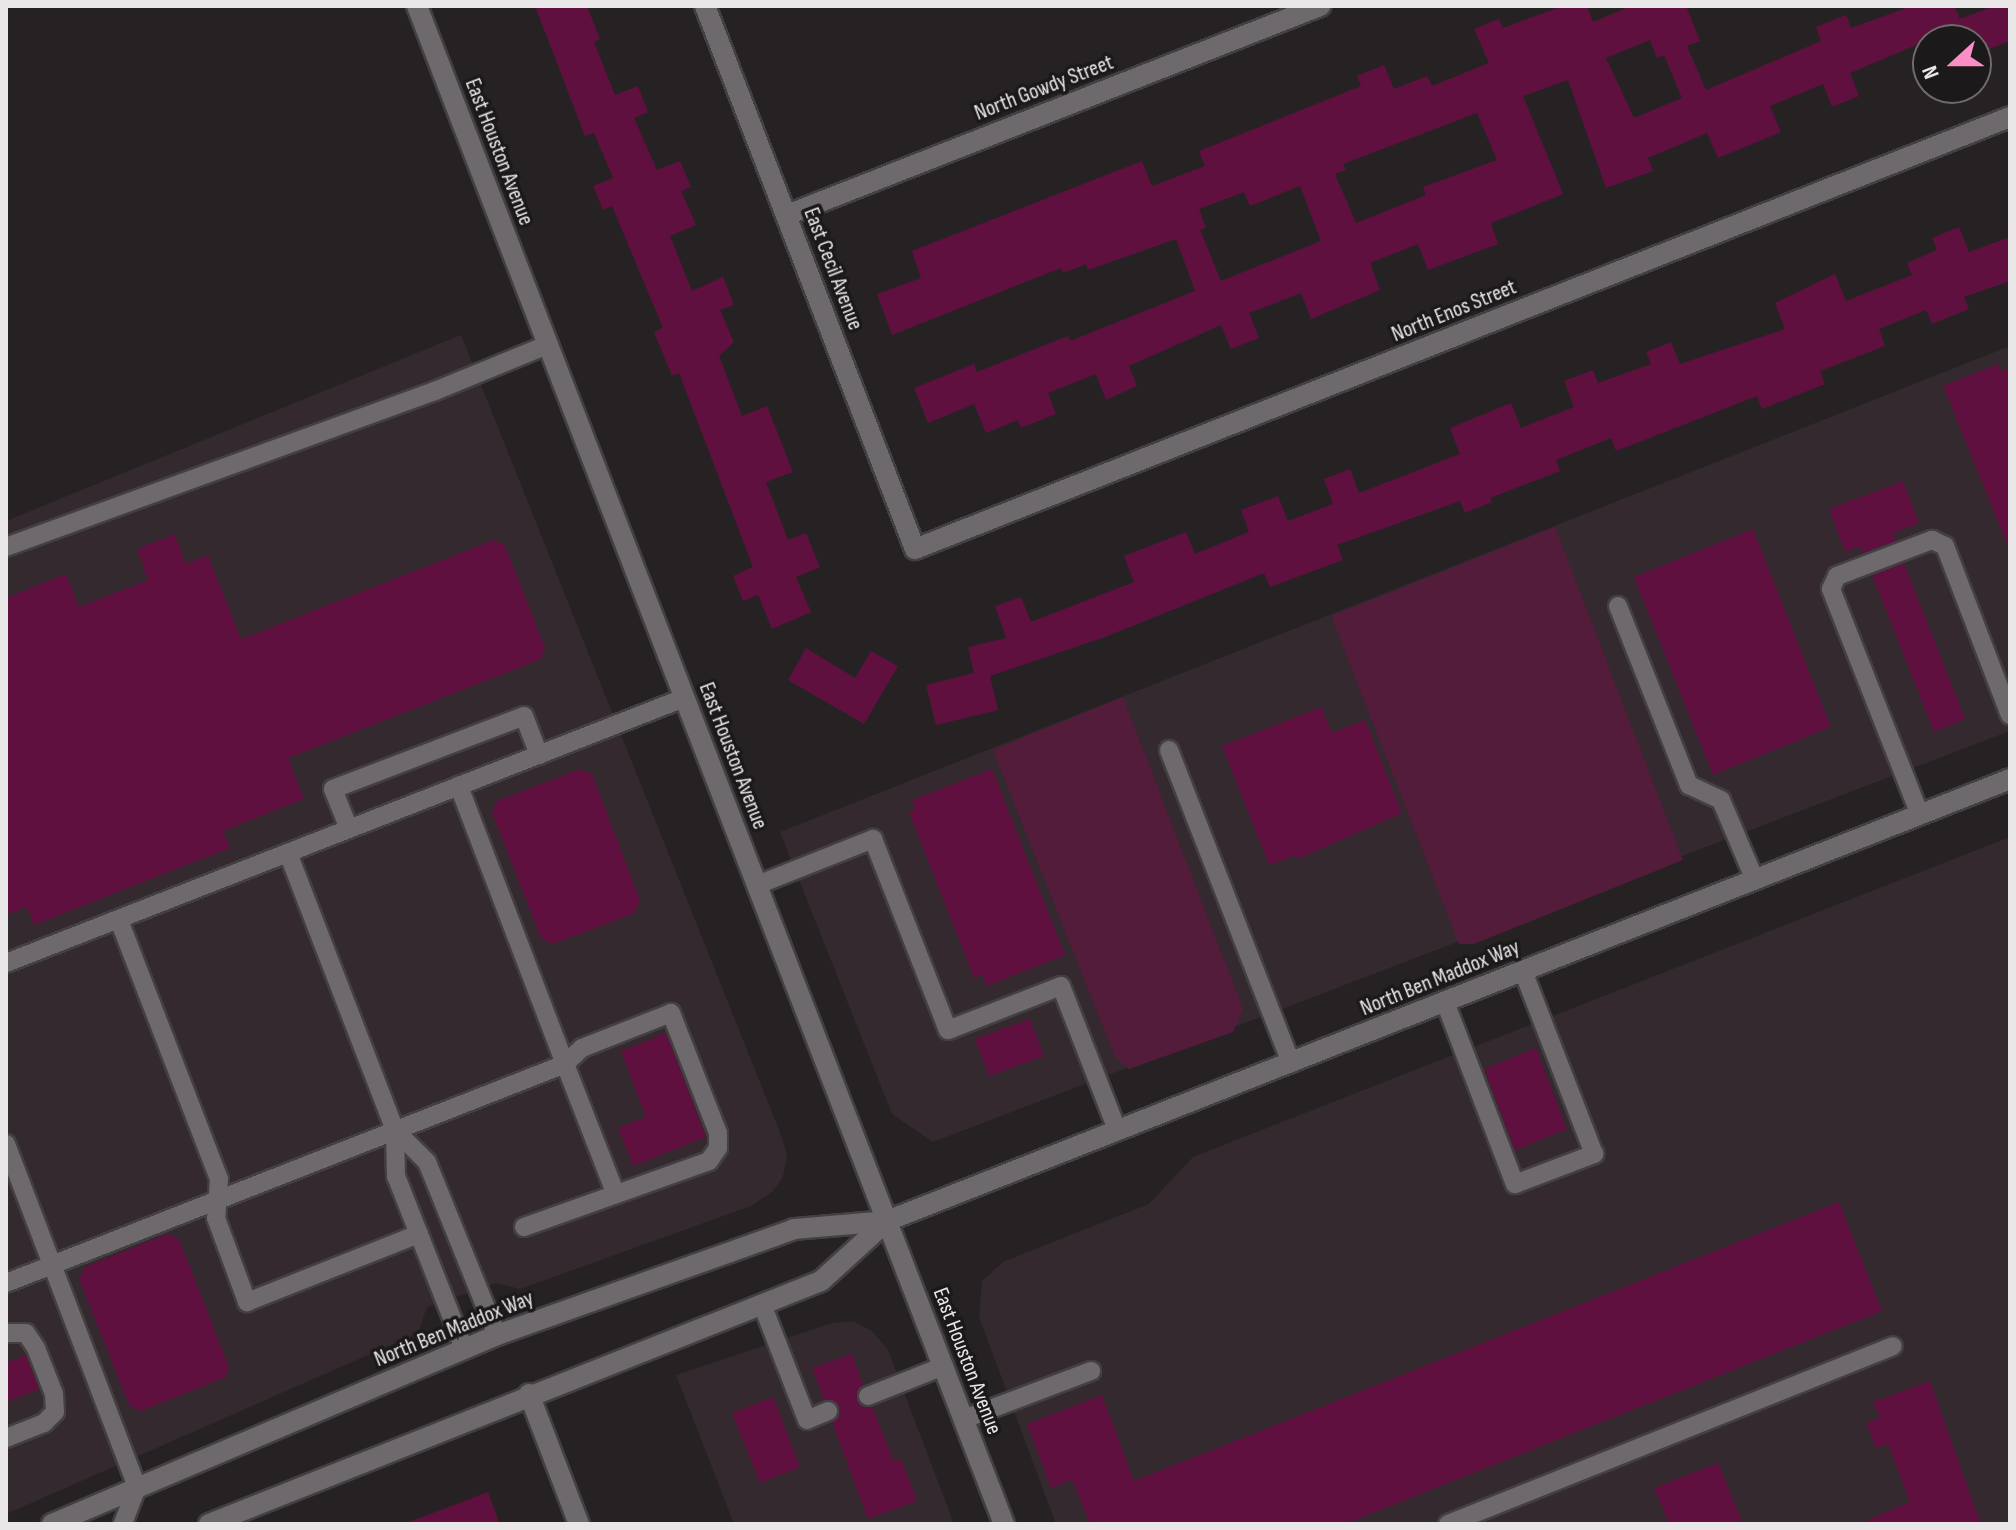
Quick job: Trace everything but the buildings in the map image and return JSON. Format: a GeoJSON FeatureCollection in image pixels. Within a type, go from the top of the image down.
{"type":"FeatureCollection","features":[{"type":"Feature","properties":{"kind":"main road","name":"East Houston Avenue"},"geometry":{"type":"LineString","coordinates":[[417,6],[1004,1524]]}},
{"type":"Feature","properties":{"kind":"main road","name":"East Cecil Avenue"},"geometry":{"type":"LineString","coordinates":[[705,6],[915,549]]}},
{"type":"Feature","properties":{"kind":"main road","name":"North Gowdy Street"},"geometry":{"type":"LineString","coordinates":[[787,215],[1320,6]]}},
{"type":"Feature","properties":{"kind":"main road","name":"North Enos Street"},"geometry":{"type":"LineString","coordinates":[[915,549],[2010,117]]}},
{"type":"Feature","properties":{"kind":"main road","name":"North Ben Maddox Way"},"geometry":{"type":"LineString","coordinates":[[52,1524],[497,1335],[794,1229],[887,1221],[2010,779]]}},
{"type":"Feature","properties":{"kind":"main road","name":"North Ben Maddox Way"},"geometry":{"type":"LineString","coordinates":[[209,1524],[529,1394],[821,1281],[887,1221]]}},
{"type":"Feature","properties":{"kind":"main road"},"geometry":{"type":"LineString","coordinates":[[529,1394],[579,1524]]}},
{"type":"Feature","properties":{"kind":"lane"},"geometry":{"type":"LineString","coordinates":[[6,547],[435,391],[547,345]]}},
{"type":"Feature","properties":{"kind":"lane"},"geometry":{"type":"LineString","coordinates":[[1920,815],[1831,589],[1837,576],[1932,540],[1945,546],[2010,715]]}},
{"type":"Feature","properties":{"kind":"lane"},"geometry":{"type":"LineString","coordinates":[[1618,606],[1689,785],[1721,800],[1755,880]]}},
{"type":"Feature","properties":{"kind":"lane"},"geometry":{"type":"LineString","coordinates":[[6,963],[684,698]]}},
{"type":"Feature","properties":{"kind":"lane"},"geometry":{"type":"LineString","coordinates":[[349,829],[333,789],[524,716],[539,755]]}},
{"type":"Feature","properties":{"kind":"lane"},"geometry":{"type":"LineString","coordinates":[[1169,750],[1291,1063]]}},
{"type":"Feature","properties":{"kind":"lane"},"geometry":{"type":"LineString","coordinates":[[459,786],[615,1192]]}},
{"type":"Feature","properties":{"kind":"lane"},"geometry":{"type":"LineString","coordinates":[[757,885],[873,839],[948,1030],[1061,986],[1117,1130]]}},
{"type":"Feature","properties":{"kind":"lane"},"geometry":{"type":"LineString","coordinates":[[288,853],[395,1130],[396,1176],[464,1349]]}},
{"type":"Feature","properties":{"kind":"lane"},"geometry":{"type":"LineString","coordinates":[[119,920],[219,1179],[216,1218],[247,1302],[419,1234]]}},
{"type":"Feature","properties":{"kind":"lane"},"geometry":{"type":"LineString","coordinates":[[1445,1002],[1515,1184],[1594,1154],[1523,971]]}},
{"type":"Feature","properties":{"kind":"lane"},"geometry":{"type":"LineString","coordinates":[[6,1283],[565,1064],[582,1048],[671,1013],[718,1133],[718,1148],[709,1161],[693,1170],[615,1192],[524,1227]]}},
{"type":"Feature","properties":{"kind":"lane"},"geometry":{"type":"LineString","coordinates":[[395,1130],[427,1162],[497,1335]]}},
{"type":"Feature","properties":{"kind":"lane"},"geometry":{"type":"LineString","coordinates":[[6,1144],[137,1487],[123,1524]]}},
{"type":"Feature","properties":{"kind":"lane"},"geometry":{"type":"LineString","coordinates":[[762,1304],[807,1420],[828,1411]]}},
{"type":"Feature","properties":{"kind":"lane"},"geometry":{"type":"LineString","coordinates":[[6,1333],[26,1333],[36,1348],[54,1394],[55,1412],[44,1423],[6,1438]]}},
{"type":"Feature","properties":{"kind":"lane"},"geometry":{"type":"LineString","coordinates":[[1448,1524],[1893,1346]]}},
{"type":"Feature","properties":{"kind":"lane"},"geometry":{"type":"LineString","coordinates":[[868,1396],[944,1366]]}},
{"type":"Feature","properties":{"kind":"lane"},"geometry":{"type":"LineString","coordinates":[[964,1419],[1091,1371]]}},
{"type":"Feature","properties":{"kind":"shaded area"},"geometry":{"type":"Polygon","coordinates":[[[461,335],[781,1135],[787,1155],[783,1177],[772,1192],[751,1206],[520,1289],[496,1283],[427,1307],[418,1333],[6,1514],[6,521],[461,335]]]}},
{"type":"Feature","properties":{"kind":"shaded area"},"geometry":{"type":"Polygon","coordinates":[[[2010,346],[2010,731],[933,1142],[892,1114],[780,832],[2010,346]]]}},
{"type":"Feature","properties":{"kind":"shaded area"},"geometry":{"type":"Polygon","coordinates":[[[1555,527],[1683,860],[1474,944],[1459,944],[1331,616],[1555,527]]]}},
{"type":"Feature","properties":{"kind":"shaded area"},"geometry":{"type":"Polygon","coordinates":[[[1123,697],[1243,1009],[1233,1032],[1129,1069],[1115,1057],[993,750],[1123,697]]]}},
{"type":"Feature","properties":{"kind":"shaded area"},"geometry":{"type":"Polygon","coordinates":[[[2010,837],[2010,1524],[1056,1524],[979,1317],[982,1281],[1003,1262],[1149,1204],[1193,1157],[2010,837]]]}},
{"type":"Feature","properties":{"kind":"shaded area"},"geometry":{"type":"Polygon","coordinates":[[[853,1321],[872,1331],[888,1350],[954,1524],[734,1524],[676,1375],[832,1323],[853,1321]]]}}]}
